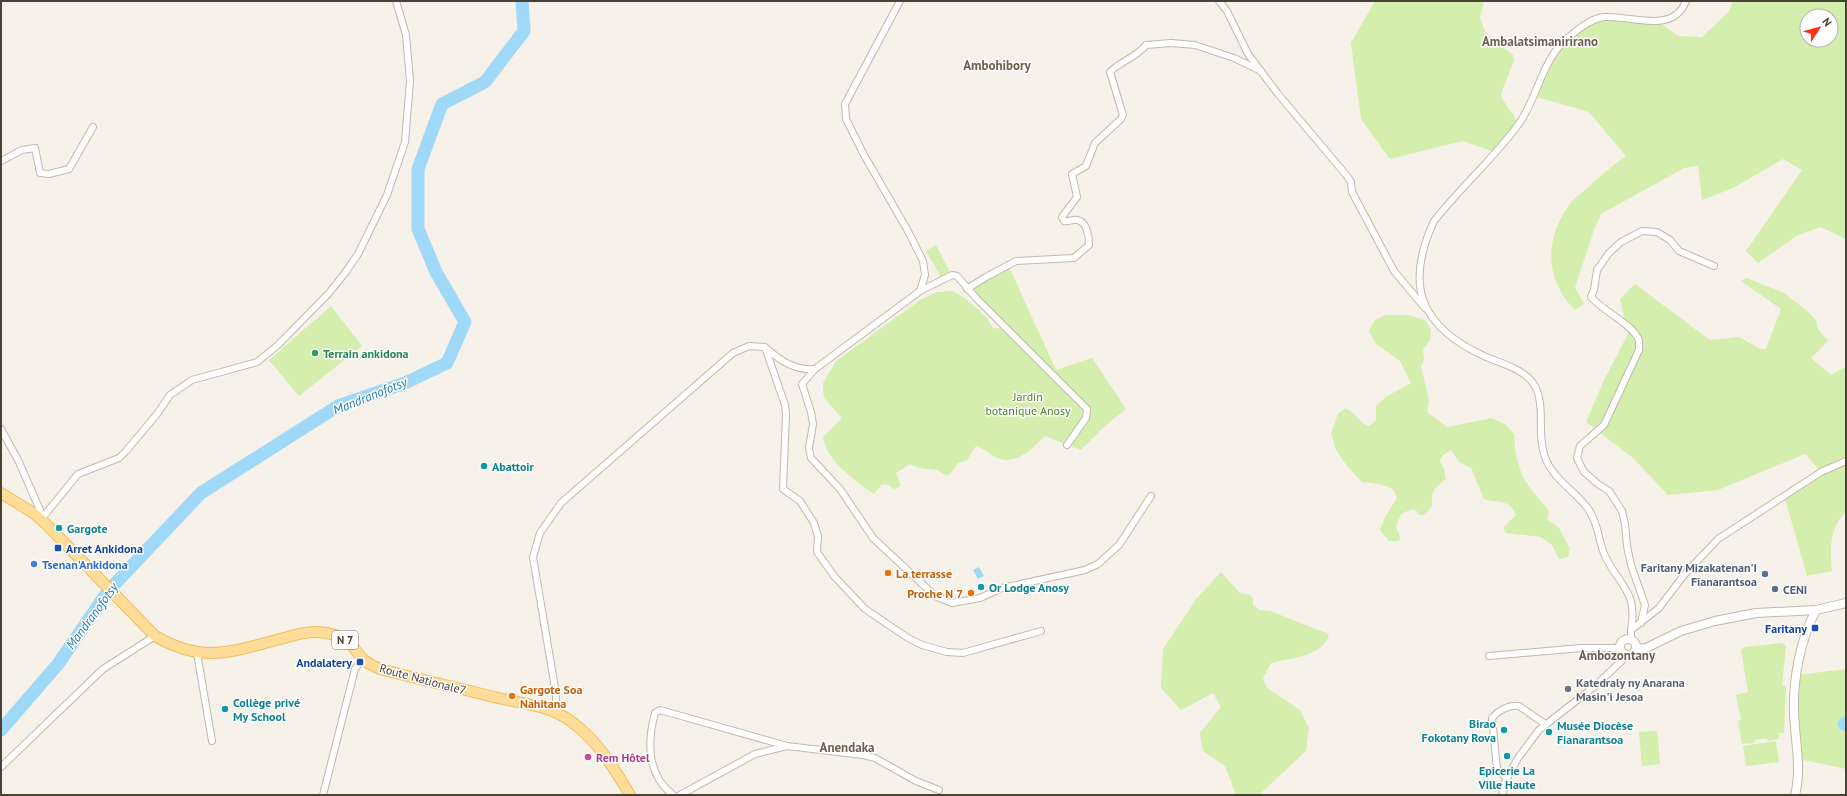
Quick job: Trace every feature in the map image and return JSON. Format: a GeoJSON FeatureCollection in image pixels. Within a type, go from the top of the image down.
{"type":"FeatureCollection","features":[{"type":"Feature","properties":{"kind":"main road","name":"N 7"},"geometry":{"type":"LineString","coordinates":[[1,493],[44,520]]}},
{"type":"Feature","properties":{"kind":"main road","name":"Route Nationale7"},"geometry":{"type":"LineString","coordinates":[[44,520],[84,565],[155,636],[172,646],[197,653],[225,653],[304,632],[322,632],[336,635],[352,644],[363,659],[380,669],[501,698],[526,702],[556,713]]}},
{"type":"Feature","properties":{"kind":"main road","name":"N 7"},"geometry":{"type":"LineString","coordinates":[[556,713],[571,721],[595,743],[612,765],[630,795]]}},
{"type":"Feature","properties":{"kind":"street"},"geometry":{"type":"LineString","coordinates":[[44,520],[78,474],[119,458],[157,414],[170,396],[192,380],[256,362],[278,346],[345,274],[358,254],[387,195],[406,142],[410,81],[406,35],[396,1]]}},
{"type":"Feature","properties":{"kind":"street"},"geometry":{"type":"LineString","coordinates":[[900,1],[845,104],[846,119],[864,155],[908,231],[922,261],[925,275],[920,290]]}},
{"type":"Feature","properties":{"kind":"street"},"geometry":{"type":"LineString","coordinates":[[1219,1],[1227,11],[1248,54],[1278,94],[1347,176],[1351,182],[1352,192],[1394,271],[1444,332],[1468,349],[1519,372],[1533,383],[1541,404],[1541,436],[1545,457],[1552,472],[1588,509],[1597,524],[1605,558],[1624,584],[1632,602],[1634,616],[1631,639],[1635,642],[1637,650]]}},
{"type":"Feature","properties":{"kind":"street"},"geometry":{"type":"LineString","coordinates":[[1427,310],[1418,277],[1420,259],[1426,238],[1434,221],[1519,123],[1550,59],[1568,37],[1584,25],[1603,17],[1659,22],[1677,14],[1684,7],[1686,1]]}},
{"type":"Feature","properties":{"kind":"street"},"geometry":{"type":"LineString","coordinates":[[967,289],[986,276],[1016,261],[1074,258],[1089,245],[1088,234],[1082,223],[1077,220],[1064,221],[1062,217],[1077,197],[1072,174],[1086,166],[1095,143],[1121,119],[1122,115],[1110,72],[1116,66],[1141,51],[1146,45],[1171,43],[1196,44],[1234,58],[1261,71]]}},
{"type":"Feature","properties":{"kind":"street"},"geometry":{"type":"LineString","coordinates":[[1,161],[22,150],[35,148],[40,173],[49,174],[69,169],[93,127]]}},
{"type":"Feature","properties":{"kind":"street"},"geometry":{"type":"LineString","coordinates":[[1640,623],[1645,605],[1626,546],[1626,524],[1622,511],[1609,491],[1584,472],[1577,458],[1580,446],[1604,425],[1639,350],[1639,339],[1633,331],[1597,304],[1591,297],[1594,290],[1597,270],[1609,253],[1621,242],[1642,231],[1657,232],[1670,240],[1678,251],[1714,266]]}},
{"type":"Feature","properties":{"kind":"street"},"geometry":{"type":"LineString","coordinates":[[1067,445],[1086,418],[1087,410],[967,289],[958,276],[952,275],[920,290],[815,369],[802,384],[811,412],[813,424],[809,448],[811,458],[840,489],[873,538],[930,591],[943,600],[952,603],[980,598],[1002,588],[1085,570],[1098,564],[1119,545],[1151,496]]}},
{"type":"Feature","properties":{"kind":"street"},"geometry":{"type":"LineString","coordinates":[[556,713],[556,694],[533,557],[540,533],[561,503],[733,352],[749,346],[765,347],[778,360],[804,370],[815,369]]}},
{"type":"Feature","properties":{"kind":"street"},"geometry":{"type":"LineString","coordinates":[[765,347],[783,399],[786,414],[783,489],[800,501],[814,522],[818,536],[817,552],[834,576],[865,609],[912,640],[922,645],[947,652],[963,653],[1041,631]]}},
{"type":"Feature","properties":{"kind":"street"},"geometry":{"type":"LineString","coordinates":[[1,429],[18,460],[44,520]]}},
{"type":"Feature","properties":{"kind":"street"},"geometry":{"type":"LineString","coordinates":[[1631,630],[1659,608],[1684,575],[1718,539],[1821,472],[1846,461]]}},
{"type":"Feature","properties":{"kind":"street"},"geometry":{"type":"LineString","coordinates":[[1503,795],[1502,786],[1518,758],[1545,724],[1595,686],[1627,656],[1633,655],[1637,650],[1646,648],[1681,631],[1715,621],[1756,613],[1816,610],[1846,603]]}},
{"type":"Feature","properties":{"kind":"street"},"geometry":{"type":"LineString","coordinates":[[1795,795],[1798,784],[1799,759],[1794,694],[1805,633],[1816,610]]}},
{"type":"Feature","properties":{"kind":"street"},"geometry":{"type":"LineString","coordinates":[[1,767],[104,669],[155,636]]}},
{"type":"Feature","properties":{"kind":"street"},"geometry":{"type":"LineString","coordinates":[[1620,648],[1623,641],[1631,639]]}},
{"type":"Feature","properties":{"kind":"street"},"geometry":{"type":"LineString","coordinates":[[1488,656],[1583,648],[1620,648]]}},
{"type":"Feature","properties":{"kind":"street"},"geometry":{"type":"LineString","coordinates":[[1620,648],[1621,652],[1627,656]]}},
{"type":"Feature","properties":{"kind":"street"},"geometry":{"type":"LineString","coordinates":[[197,653],[212,741]]}},
{"type":"Feature","properties":{"kind":"street"},"geometry":{"type":"LineString","coordinates":[[323,795],[355,668],[363,659]]}},
{"type":"Feature","properties":{"kind":"street"},"geometry":{"type":"LineString","coordinates":[[1507,778],[1497,769],[1491,724],[1492,718],[1500,711],[1515,705],[1519,706],[1545,724]]}},
{"type":"Feature","properties":{"kind":"street"},"geometry":{"type":"LineString","coordinates":[[673,795],[662,784],[656,774],[651,759],[650,741],[653,722],[655,713],[660,710],[787,746],[863,755],[875,758],[916,781],[939,790]]}},
{"type":"Feature","properties":{"kind":"street"},"geometry":{"type":"LineString","coordinates":[[680,795],[755,754],[787,746]]}},
{"type":"Feature","properties":{"kind":"green space"},"geometry":{"type":"Polygon","coordinates":[[[1375,1],[1484,1],[1480,18],[1486,34],[1513,55],[1514,60],[1501,94],[1502,99],[1519,123],[1495,152],[1462,141],[1390,159],[1361,119],[1351,43],[1375,1]]]}},
{"type":"Feature","properties":{"kind":"green space"},"geometry":{"type":"Polygon","coordinates":[[[1733,1],[1846,1],[1846,239],[1821,227],[1798,235],[1758,263],[1746,251],[1802,170],[1783,159],[1733,188],[1702,200],[1698,166],[1684,168],[1601,214],[1594,230],[1575,287],[1584,304],[1575,310],[1565,298],[1553,273],[1551,259],[1555,232],[1561,218],[1572,201],[1626,156],[1589,112],[1533,96],[1550,59],[1568,37],[1603,17],[1659,22],[1678,36],[1702,37],[1729,11],[1733,1]]]}},
{"type":"Feature","properties":{"kind":"green space"},"geometry":{"type":"Polygon","coordinates":[[[936,245],[950,272],[941,277],[926,251],[936,245]]]}},
{"type":"Feature","properties":{"kind":"green space","name":"Jardin botanique Anosy"},"geometry":{"type":"Polygon","coordinates":[[[1006,269],[1010,269],[1056,370],[1092,358],[1126,409],[1107,424],[1081,450],[1045,436],[1023,455],[1009,460],[1002,460],[976,446],[967,460],[958,463],[950,474],[945,475],[937,470],[919,468],[910,464],[896,473],[901,486],[894,489],[886,484],[881,485],[874,494],[843,470],[825,446],[823,437],[842,418],[824,398],[823,383],[836,361],[920,300],[937,292],[953,291],[966,299],[986,317],[993,328],[1006,329],[970,288],[1006,269]]]}},
{"type":"Feature","properties":{"kind":"green space"},"geometry":{"type":"Polygon","coordinates":[[[1747,278],[1784,293],[1816,320],[1818,329],[1828,341],[1811,358],[1831,375],[1846,367],[1846,512],[1836,525],[1832,540],[1832,571],[1807,576],[1784,495],[1821,472],[1805,454],[1718,490],[1668,495],[1633,458],[1586,422],[1604,380],[1628,334],[1620,299],[1635,284],[1710,340],[1739,337],[1760,349],[1766,349],[1781,309],[1741,281],[1747,278]]]}},
{"type":"Feature","properties":{"kind":"green space","name":"Terrain ankidona"},"geometry":{"type":"Polygon","coordinates":[[[331,306],[362,346],[299,396],[269,360],[331,306]]]}},
{"type":"Feature","properties":{"kind":"green space"},"geometry":{"type":"Polygon","coordinates":[[[1385,315],[1408,315],[1425,320],[1431,330],[1430,340],[1423,350],[1424,360],[1421,366],[1429,401],[1427,412],[1447,427],[1492,418],[1506,425],[1514,434],[1517,459],[1523,477],[1549,511],[1547,519],[1559,528],[1570,549],[1568,557],[1559,559],[1552,545],[1541,537],[1506,533],[1503,528],[1516,515],[1513,510],[1510,506],[1503,502],[1484,499],[1471,468],[1459,462],[1451,450],[1443,455],[1440,461],[1444,469],[1446,479],[1434,490],[1432,496],[1432,506],[1424,515],[1419,515],[1416,510],[1412,509],[1401,514],[1396,526],[1400,537],[1399,541],[1389,541],[1380,530],[1385,517],[1397,498],[1393,489],[1379,484],[1362,482],[1347,466],[1336,450],[1331,433],[1338,414],[1346,408],[1363,423],[1369,426],[1376,420],[1376,406],[1387,396],[1411,383],[1400,361],[1376,344],[1369,331],[1374,321],[1385,315]]]}},
{"type":"Feature","properties":{"kind":"green space"},"geometry":{"type":"Polygon","coordinates":[[[1221,572],[1240,593],[1250,595],[1253,599],[1253,605],[1259,610],[1270,611],[1329,634],[1321,647],[1314,652],[1271,663],[1263,678],[1267,688],[1300,710],[1309,728],[1306,751],[1259,795],[1236,795],[1225,766],[1203,751],[1200,733],[1221,707],[1213,693],[1181,710],[1161,688],[1163,649],[1197,598],[1221,572]]]}},
{"type":"Feature","properties":{"kind":"green space"},"geometry":{"type":"Polygon","coordinates":[[[1782,643],[1786,646],[1782,686],[1786,686],[1784,733],[1779,733],[1779,739],[1768,741],[1767,738],[1755,740],[1755,743],[1742,744],[1738,721],[1741,720],[1736,695],[1748,692],[1741,650],[1744,647],[1782,643]]]}},
{"type":"Feature","properties":{"kind":"green space"},"geometry":{"type":"Polygon","coordinates":[[[1846,669],[1846,769],[1799,759],[1797,675],[1846,669]]]}},
{"type":"Feature","properties":{"kind":"green space"},"geometry":{"type":"Polygon","coordinates":[[[1657,731],[1660,764],[1642,766],[1639,732],[1657,731]]]}},
{"type":"Feature","properties":{"kind":"green space"},"geometry":{"type":"Polygon","coordinates":[[[1776,741],[1779,762],[1746,766],[1743,746],[1776,741]]]}},
{"type":"Feature","properties":{"kind":"water"},"geometry":{"type":"Polygon","coordinates":[[[979,567],[984,576],[978,579],[973,570],[979,567]]]}},
{"type":"Feature","properties":{"kind":"water"},"geometry":{"type":"Polygon","coordinates":[[[1846,716],[1846,732],[1840,729],[1837,724],[1840,718],[1846,716]]]}},
{"type":"Feature","properties":{"kind":"waterway","name":"Mandranofotsy"},"geometry":{"type":"LineString","coordinates":[[1,730],[58,664],[109,590],[201,493],[338,406],[405,383],[447,363],[465,322],[436,272],[418,229],[418,169],[442,104],[485,82],[524,31],[522,1]]}},
{"type":"Feature","properties":{"kind":"place","name":"Terrain ankidona"},"geometry":{"type":"Point","coordinates":[315,353]}},
{"type":"Feature","properties":{"kind":"place","name":"Abattoir"},"geometry":{"type":"Point","coordinates":[484,466]}},
{"type":"Feature","properties":{"kind":"place","name":"Gargote"},"geometry":{"type":"Point","coordinates":[59,528]}},
{"type":"Feature","properties":{"kind":"place","name":"Arret Ankidona"},"geometry":{"type":"Point","coordinates":[58,548]}},
{"type":"Feature","properties":{"kind":"place","name":"Tsenan'Ankidona"},"geometry":{"type":"Point","coordinates":[34,564]}},
{"type":"Feature","properties":{"kind":"place","name":"La terrasse"},"geometry":{"type":"Point","coordinates":[888,573]}},
{"type":"Feature","properties":{"kind":"place","name":"Faritany Mizakatenan'I Fianarantsoa"},"geometry":{"type":"Point","coordinates":[1765,574]}},
{"type":"Feature","properties":{"kind":"place","name":"Or Lodge Anosy"},"geometry":{"type":"Point","coordinates":[981,587]}},
{"type":"Feature","properties":{"kind":"place","name":"CENI"},"geometry":{"type":"Point","coordinates":[1775,589]}},
{"type":"Feature","properties":{"kind":"place","name":"Proche N 7"},"geometry":{"type":"Point","coordinates":[971,593]}},
{"type":"Feature","properties":{"kind":"place","name":"Faritany"},"geometry":{"type":"Point","coordinates":[1815,628]}},
{"type":"Feature","properties":{"kind":"place","name":"Andalatery"},"geometry":{"type":"Point","coordinates":[360,662]}},
{"type":"Feature","properties":{"kind":"place","name":"Katedraly ny Anarana Masin'i Jesoa"},"geometry":{"type":"Point","coordinates":[1568,689]}},
{"type":"Feature","properties":{"kind":"place","name":"Gargote Soa Nahitana"},"geometry":{"type":"Point","coordinates":[512,696]}},
{"type":"Feature","properties":{"kind":"place","name":"Collège privé My School"},"geometry":{"type":"Point","coordinates":[225,709]}},
{"type":"Feature","properties":{"kind":"place","name":"Birao Fokotany Rova"},"geometry":{"type":"Point","coordinates":[1504,730]}},
{"type":"Feature","properties":{"kind":"place","name":"Musée Diocèse Fianarantsoa"},"geometry":{"type":"Point","coordinates":[1549,732]}},
{"type":"Feature","properties":{"kind":"place","name":"Epicerie La Ville Haute"},"geometry":{"type":"Point","coordinates":[1507,756]}},
{"type":"Feature","properties":{"kind":"place","name":"Rem Hôtel"},"geometry":{"type":"Point","coordinates":[588,757]}},
{"type":"Feature","properties":{"kind":"district","name":"Ambalatsimanirirano"},"geometry":{"type":"Point","coordinates":[1540,41]}},
{"type":"Feature","properties":{"kind":"district","name":"Ambohibory"},"geometry":{"type":"Point","coordinates":[997,65]}},
{"type":"Feature","properties":{"kind":"district","name":"Ambozontany"},"geometry":{"type":"Point","coordinates":[1617,655]}},
{"type":"Feature","properties":{"kind":"district","name":"Anendaka"},"geometry":{"type":"Point","coordinates":[847,747]}}]}
